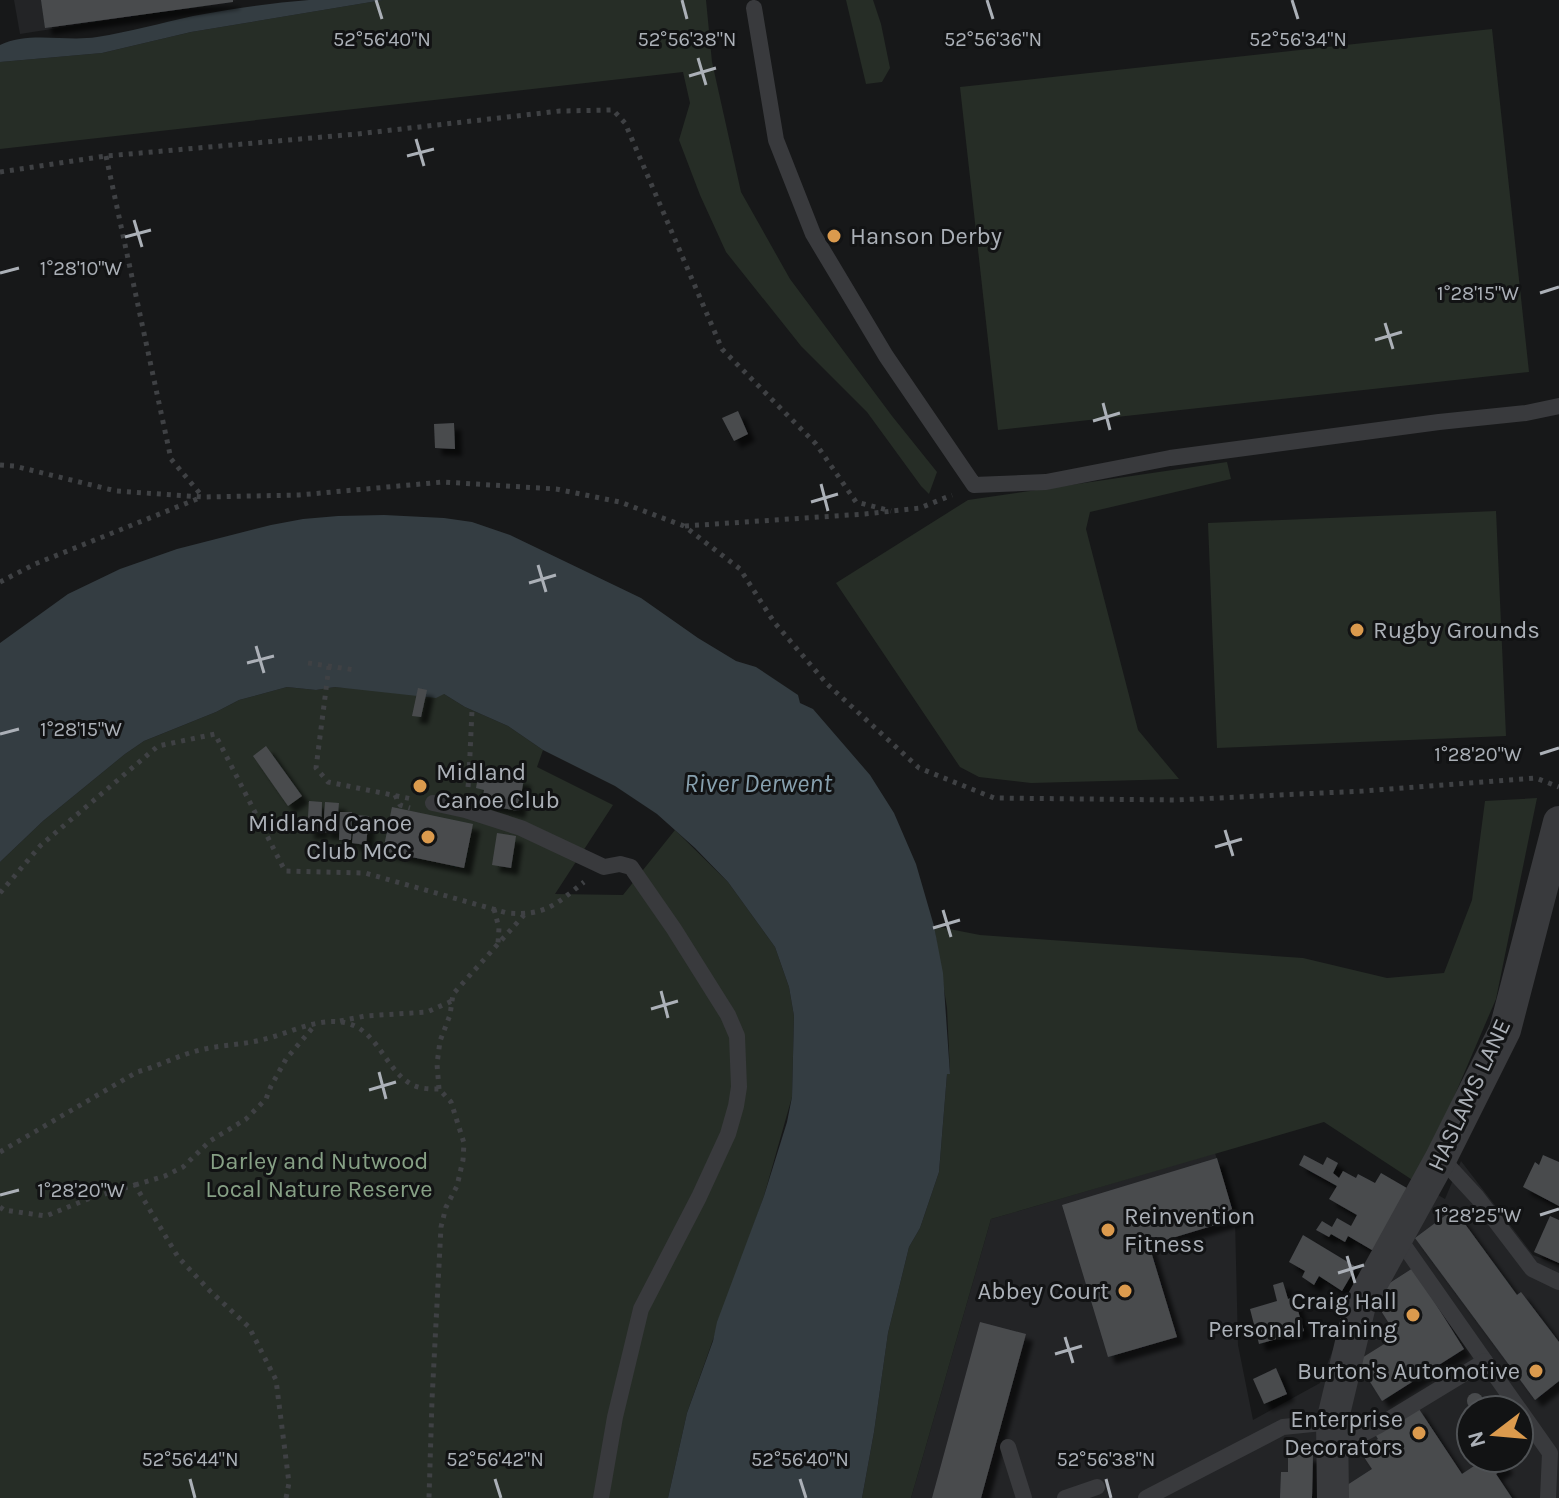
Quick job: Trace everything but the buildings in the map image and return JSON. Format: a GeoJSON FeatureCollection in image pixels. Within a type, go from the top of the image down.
{"type":"FeatureCollection","features":[{"type":"Feature","properties":{"kind":"street","name":"HASLAMS LANE"},"geometry":{"type":"LineString","coordinates":[[1333,1498],[1332,1432],[1360,1305],[1441,1158],[1505,1030],[1559,822]]}},
{"type":"Feature","properties":{"kind":"lane"},"geometry":{"type":"LineString","coordinates":[[754,8],[776,140],[813,234],[886,356],[974,485],[1046,482],[1170,458],[1526,413],[1559,406]]}},
{"type":"Feature","properties":{"kind":"lane"},"geometry":{"type":"LineString","coordinates":[[433,803],[521,828],[604,867],[620,864],[631,867],[728,1015],[737,1036],[739,1087],[728,1134],[641,1309],[615,1417],[601,1498]]}},
{"type":"Feature","properties":{"kind":"lane"},"geometry":{"type":"LineString","coordinates":[[1441,1158],[1477,1197],[1532,1269],[1559,1282]]}},
{"type":"Feature","properties":{"kind":"lane"},"geometry":{"type":"LineString","coordinates":[[1398,1237],[1550,1453],[1548,1498]]}},
{"type":"Feature","properties":{"kind":"lane"},"geometry":{"type":"LineString","coordinates":[[1146,1498],[1283,1427],[1332,1432],[1353,1439],[1485,1361]]}},
{"type":"Feature","properties":{"kind":"lane"},"geometry":{"type":"LineString","coordinates":[[1008,1447],[1024,1498]]}},
{"type":"Feature","properties":{"kind":"lane"},"geometry":{"type":"LineString","coordinates":[[1065,1498],[1097,1487]]}},
{"type":"Feature","properties":{"kind":"path"},"geometry":{"type":"LineString","coordinates":[[0,172],[106,156],[357,134],[560,111],[613,110],[625,123],[722,349],[816,444],[856,502],[891,511]]}},
{"type":"Feature","properties":{"kind":"path"},"geometry":{"type":"LineString","coordinates":[[106,156],[171,459],[203,497]]}},
{"type":"Feature","properties":{"kind":"path"},"geometry":{"type":"LineString","coordinates":[[0,465],[116,491],[203,497],[299,495],[443,482],[556,489],[620,502],[684,526],[740,569],[774,622],[827,684],[919,768],[994,798],[1176,800],[1363,791],[1536,778],[1559,787]]}},
{"type":"Feature","properties":{"kind":"path"},"geometry":{"type":"LineString","coordinates":[[684,526],[920,508],[974,485]]}},
{"type":"Feature","properties":{"kind":"path"},"geometry":{"type":"LineString","coordinates":[[0,582],[35,564],[203,497]]}},
{"type":"Feature","properties":{"kind":"path"},"geometry":{"type":"LineString","coordinates":[[308,663],[355,670]]}},
{"type":"Feature","properties":{"kind":"path"},"geometry":{"type":"LineString","coordinates":[[329,666],[316,768],[328,782],[433,803]]}},
{"type":"Feature","properties":{"kind":"path"},"geometry":{"type":"LineString","coordinates":[[469,776],[472,710]]}},
{"type":"Feature","properties":{"kind":"path"},"geometry":{"type":"LineString","coordinates":[[0,893],[41,845],[158,746],[215,734],[285,871],[365,873],[507,913],[525,915],[542,912],[558,904],[604,867]]}},
{"type":"Feature","properties":{"kind":"path"},"geometry":{"type":"LineString","coordinates":[[494,909],[499,928],[498,944]]}},
{"type":"Feature","properties":{"kind":"path"},"geometry":{"type":"LineString","coordinates":[[429,1498],[441,1227],[446,1207],[457,1186],[464,1143],[451,1102],[439,1089],[437,1064],[440,1041],[450,1015],[453,994],[525,915]]}},
{"type":"Feature","properties":{"kind":"path"},"geometry":{"type":"LineString","coordinates":[[0,1152],[137,1072],[201,1050],[263,1040],[299,1027],[365,1016],[427,1012],[452,1000]]}},
{"type":"Feature","properties":{"kind":"path"},"geometry":{"type":"LineString","coordinates":[[336,1021],[356,1026],[370,1038],[403,1079],[418,1088],[439,1089]]}},
{"type":"Feature","properties":{"kind":"path"},"geometry":{"type":"LineString","coordinates":[[0,1207],[46,1216],[88,1199],[165,1176],[183,1167],[210,1141],[246,1119],[266,1099],[286,1059],[316,1025]]}},
{"type":"Feature","properties":{"kind":"path"},"geometry":{"type":"LineString","coordinates":[[135,1185],[178,1257],[249,1327],[276,1380],[289,1483],[286,1498]]}},
{"type":"Feature","properties":{"kind":"shaded area"},"geometry":{"type":"Polygon","coordinates":[[[14,0],[237,0],[20,34],[14,0]]]}},
{"type":"Feature","properties":{"kind":"shaded area"},"geometry":{"type":"Polygon","coordinates":[[[1215,1153],[1235,1219],[1238,1345],[1253,1420],[1320,1383],[1332,1352],[1417,1183],[1445,1199],[1461,1161],[1533,1255],[1559,1265],[1559,1498],[911,1498],[991,1219],[1215,1153]]]}},
{"type":"Feature","properties":{"kind":"green space"},"geometry":{"type":"Polygon","coordinates":[[[383,0],[706,0],[712,62],[741,192],[790,279],[937,472],[929,494],[867,412],[801,346],[726,252],[679,140],[690,103],[683,72],[0,149],[0,62],[102,53],[191,32],[383,0]]]}},
{"type":"Feature","properties":{"kind":"green space"},"geometry":{"type":"Polygon","coordinates":[[[846,0],[873,0],[890,68],[882,82],[866,84],[846,0]]]}},
{"type":"Feature","properties":{"kind":"green space"},"geometry":{"type":"Polygon","coordinates":[[[1492,29],[1529,372],[998,430],[960,87],[1492,29]]]}},
{"type":"Feature","properties":{"kind":"green space"},"geometry":{"type":"Polygon","coordinates":[[[1227,462],[1231,479],[1090,512],[1086,529],[1138,730],[1179,779],[1031,783],[979,777],[960,767],[836,583],[968,500],[1227,462]]]}},
{"type":"Feature","properties":{"kind":"green space","name":"Rugby Grounds"},"geometry":{"type":"Polygon","coordinates":[[[1496,511],[1506,736],[1217,748],[1208,523],[1496,511]]]}},
{"type":"Feature","properties":{"kind":"green space","name":"Darley and Nutwood Local Nature Reserve"},"geometry":{"type":"Polygon","coordinates":[[[287,687],[444,694],[508,726],[543,750],[537,767],[613,805],[555,894],[623,895],[675,830],[728,882],[775,947],[789,987],[794,1016],[792,1097],[764,1196],[687,1413],[668,1498],[0,1498],[0,862],[43,821],[144,741],[239,700],[287,687]]]}},
{"type":"Feature","properties":{"kind":"green space"},"geometry":{"type":"Polygon","coordinates":[[[1537,798],[1496,999],[1417,1183],[1324,1122],[991,1219],[911,1498],[862,1498],[888,1333],[909,1247],[920,1228],[939,1172],[947,1074],[950,1073],[947,1008],[934,926],[980,935],[1303,958],[1387,978],[1444,973],[1472,900],[1485,801],[1537,798]]]}},
{"type":"Feature","properties":{"kind":"water"},"geometry":{"type":"Polygon","coordinates":[[[309,0],[383,0],[191,32],[102,53],[0,62],[0,45],[11,41],[97,37],[207,13],[309,0]]]}},
{"type":"Feature","properties":{"kind":"water","name":"River Derwent"},"geometry":{"type":"Polygon","coordinates":[[[384,515],[472,522],[510,535],[641,598],[698,638],[736,661],[756,667],[798,695],[800,703],[813,709],[870,775],[894,813],[916,864],[934,926],[943,973],[950,1074],[947,1074],[939,1172],[920,1228],[909,1247],[888,1333],[862,1498],[668,1498],[687,1413],[787,1122],[792,1097],[794,1016],[789,987],[775,947],[728,882],[657,814],[615,786],[543,750],[508,726],[444,694],[436,698],[335,687],[316,690],[287,687],[239,700],[144,741],[43,821],[0,862],[0,643],[68,594],[120,569],[177,549],[303,519],[384,515]]]}},
{"type":"Feature","properties":{"kind":"place","name":"Hanson Derby"},"geometry":{"type":"Point","coordinates":[834,236]}},
{"type":"Feature","properties":{"kind":"place","name":"Rugby Grounds"},"geometry":{"type":"Point","coordinates":[1357,630]}},
{"type":"Feature","properties":{"kind":"place","name":"Midland Canoe Club"},"geometry":{"type":"Point","coordinates":[420,786]}},
{"type":"Feature","properties":{"kind":"place","name":"Midland Canoe Club MCC"},"geometry":{"type":"Point","coordinates":[428,837]}},
{"type":"Feature","properties":{"kind":"place","name":"Reinvention Fitness"},"geometry":{"type":"Point","coordinates":[1108,1230]}},
{"type":"Feature","properties":{"kind":"place","name":"Abbey Court"},"geometry":{"type":"Point","coordinates":[1125,1291]}},
{"type":"Feature","properties":{"kind":"place","name":"Craig Hall Personal Training"},"geometry":{"type":"Point","coordinates":[1413,1315]}},
{"type":"Feature","properties":{"kind":"place","name":"Burton's Automotive"},"geometry":{"type":"Point","coordinates":[1536,1371]}},
{"type":"Feature","properties":{"kind":"place","name":"Enterprise Decorators"},"geometry":{"type":"Point","coordinates":[1419,1433]}}]}
